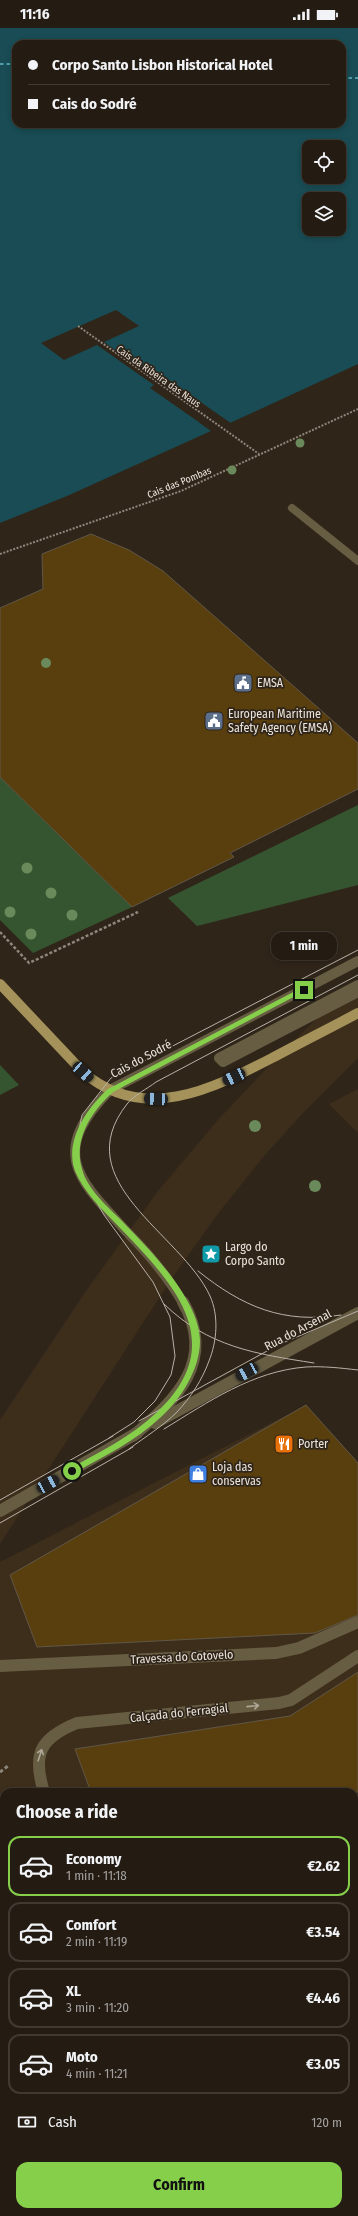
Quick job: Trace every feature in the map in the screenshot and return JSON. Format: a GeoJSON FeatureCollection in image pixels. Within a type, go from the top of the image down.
{"type":"FeatureCollection","features":[{"type":"Feature","properties":{"kind":"main road"},"geometry":{"type":"LineString","coordinates":[[0,984],[83,1072],[98,1086],[110,1090]]}},
{"type":"Feature","properties":{"kind":"main road","name":"Cais do Sodré"},"geometry":{"type":"LineString","coordinates":[[110,1090],[136,1096],[165,1099],[206,1090],[243,1073],[358,1013]]}},
{"type":"Feature","properties":{"kind":"street"},"geometry":{"type":"LineString","coordinates":[[292,508],[358,560]]}},
{"type":"Feature","properties":{"kind":"street","name":"Cais do Sodré"},"geometry":{"type":"LineString","coordinates":[[110,1090],[358,962]]}},
{"type":"Feature","properties":{"kind":"street"},"geometry":{"type":"LineString","coordinates":[[358,985],[219,1058],[223,1062],[358,992]]}},
{"type":"Feature","properties":{"kind":"street"},"geometry":{"type":"LineString","coordinates":[[110,1090],[101,1099],[82,1127],[77,1142],[76,1157],[78,1170],[99,1201],[146,1251],[172,1283],[190,1315],[197,1340],[192,1366],[181,1389],[159,1415],[133,1436]]}},
{"type":"Feature","properties":{"kind":"street","name":"Rua do Arsenal"},"geometry":{"type":"LineString","coordinates":[[0,1511],[358,1312]]}},
{"type":"Feature","properties":{"kind":"street","name":"Travessa do Cotovelo"},"geometry":{"type":"LineString","coordinates":[[0,1666],[276,1653],[299,1648],[358,1622]]}},
{"type":"Feature","properties":{"kind":"street","name":"Calçada do Ferragial"},"geometry":{"type":"LineString","coordinates":[[43,1788],[37,1768],[39,1753],[48,1739],[61,1729],[77,1723],[279,1704],[290,1700],[358,1656]]}},
{"type":"Feature","properties":{"kind":"path","name":"Cais da Ribeira das Naus"},"geometry":{"type":"LineString","coordinates":[[78,326],[259,455]]}},
{"type":"Feature","properties":{"kind":"path","name":"Cais das Pombas"},"geometry":{"type":"LineString","coordinates":[[0,554],[181,491],[358,409]]}},
{"type":"Feature","properties":{"kind":"path"},"geometry":{"type":"LineString","coordinates":[[0,932],[30,963],[138,912]]}},
{"type":"Feature","properties":{"kind":"path"},"geometry":{"type":"LineString","coordinates":[[0,1772],[9,1766]]}},
{"type":"Feature","properties":{"kind":"shaded area"},"geometry":{"type":"Polygon","coordinates":[[[358,983],[358,1058],[303,1113],[264,1156],[217,1215],[172,1278],[0,1544],[0,1420],[86,1291],[158,1191],[217,1121],[278,1056],[331,1005],[358,983]]]}},
{"type":"Feature","properties":{"kind":"shaded area"},"geometry":{"type":"Polygon","coordinates":[[[358,1089],[358,1133],[329,1104],[358,1089]]]}},
{"type":"Feature","properties":{"kind":"shaded area"},"geometry":{"type":"Polygon","coordinates":[[[306,1405],[358,1463],[358,1788],[0,1788],[0,1562],[306,1405]]]}},
{"type":"Feature","properties":{"kind":"green space"},"geometry":{"type":"Polygon","coordinates":[[[0,777],[132,907],[33,953],[0,920],[0,777]]]}},
{"type":"Feature","properties":{"kind":"green space"},"geometry":{"type":"Polygon","coordinates":[[[358,805],[358,885],[197,926],[168,898],[358,805]]]}},
{"type":"Feature","properties":{"kind":"green space"},"geometry":{"type":"Polygon","coordinates":[[[0,1065],[19,1085],[0,1095],[0,1065]]]}},
{"type":"Feature","properties":{"kind":"water"},"geometry":{"type":"Polygon","coordinates":[[[0,28],[358,28],[358,364],[230,423],[217,414],[200,423],[211,431],[67,496],[0,523],[0,28]]]}},
{"type":"Feature","properties":{"kind":"pier"},"geometry":{"type":"Polygon","coordinates":[[[116,310],[139,326],[104,342],[161,383],[169,380],[232,424],[229,425],[217,417],[203,423],[212,429],[213,432],[150,388],[154,385],[97,345],[64,360],[41,343],[116,310]]]}},
{"type":"Feature","properties":{"kind":"building","name":"European Maritime Safety Agency (EMSA)"},"geometry":{"type":"Polygon","coordinates":[[[91,534],[129,550],[163,571],[358,743],[358,789],[230,853],[234,857],[132,907],[0,777],[0,608],[43,589],[42,554],[91,534]]]}},
{"type":"Feature","properties":{"kind":"building"},"geometry":{"type":"Polygon","coordinates":[[[306,1405],[358,1463],[358,1615],[315,1633],[37,1647],[10,1575],[306,1405]]]}},
{"type":"Feature","properties":{"kind":"building"},"geometry":{"type":"Polygon","coordinates":[[[358,1672],[358,1788],[90,1788],[75,1749],[290,1716],[358,1672]]]}},
{"type":"Feature","properties":{"kind":"ferry route"},"geometry":{"type":"LineString","coordinates":[[0,64],[12,64]]}},
{"type":"Feature","properties":{"kind":"ferry route"},"geometry":{"type":"LineString","coordinates":[[346,78],[358,78]]}},
{"type":"Feature","properties":{"kind":"tram line"},"geometry":{"type":"LineString","coordinates":[[109,1438],[134,1422],[155,1401],[171,1375],[175,1356],[170,1317],[153,1282],[104,1215],[85,1182],[75,1149],[82,1115],[111,1078],[358,950]]}},
{"type":"Feature","properties":{"kind":"tram line"},"geometry":{"type":"LineString","coordinates":[[215,1338],[216,1320],[213,1304],[210,1296],[196,1273],[135,1206],[119,1182],[110,1158],[112,1132],[127,1104],[156,1082],[358,975]]}},
{"type":"Feature","properties":{"kind":"tram line"},"geometry":{"type":"LineString","coordinates":[[198,1271],[231,1294],[265,1310],[282,1315],[301,1317],[341,1315]]}},
{"type":"Feature","properties":{"kind":"tram line"},"geometry":{"type":"LineString","coordinates":[[164,1304],[181,1319],[215,1338]]}},
{"type":"Feature","properties":{"kind":"tram line"},"geometry":{"type":"LineString","coordinates":[[262,1354],[278,1345],[358,1311]]}},
{"type":"Feature","properties":{"kind":"tram line"},"geometry":{"type":"LineString","coordinates":[[193,1392],[206,1368],[212,1353],[215,1338]]}},
{"type":"Feature","properties":{"kind":"tram line"},"geometry":{"type":"LineString","coordinates":[[215,1338],[234,1346],[262,1354]]}},
{"type":"Feature","properties":{"kind":"tram line"},"geometry":{"type":"LineString","coordinates":[[193,1392],[262,1354]]}},
{"type":"Feature","properties":{"kind":"tram line"},"geometry":{"type":"LineString","coordinates":[[262,1354],[314,1363]]}},
{"type":"Feature","properties":{"kind":"tram line"},"geometry":{"type":"LineString","coordinates":[[164,1429],[197,1408],[232,1389],[249,1381],[268,1375],[306,1367],[358,1370]]}},
{"type":"Feature","properties":{"kind":"tram line"},"geometry":{"type":"LineString","coordinates":[[129,1449],[172,1417],[193,1392]]}},
{"type":"Feature","properties":{"kind":"tram line"},"geometry":{"type":"LineString","coordinates":[[139,1421],[193,1392]]}},
{"type":"Feature","properties":{"kind":"tram line"},"geometry":{"type":"LineString","coordinates":[[0,1500],[113,1436]]}},
{"type":"Feature","properties":{"kind":"tram line"},"geometry":{"type":"LineString","coordinates":[[0,1523],[133,1447]]}},
{"type":"Feature","properties":{"kind":"place","name":"EMSA"},"geometry":{"type":"Point","coordinates":[243,683]}},
{"type":"Feature","properties":{"kind":"place","name":"European Maritime Safety Agency (EMSA)"},"geometry":{"type":"Point","coordinates":[214,721]}},
{"type":"Feature","properties":{"kind":"place","name":"Largo do Corpo Santo"},"geometry":{"type":"Point","coordinates":[211,1254]}},
{"type":"Feature","properties":{"kind":"place","name":"Porter"},"geometry":{"type":"Point","coordinates":[284,1444]}},
{"type":"Feature","properties":{"kind":"place","name":"Loja das conservas"},"geometry":{"type":"Point","coordinates":[198,1474]}},
{"type":"Feature","properties":{"kind":"route"},"geometry":{"type":"LineString","coordinates":[[72,1471],[133,1436],[168,1406],[181,1389],[192,1366],[197,1340],[194,1325],[179,1292],[165,1273],[99,1201],[84,1182],[78,1170],[76,1157],[77,1142],[82,1127],[91,1111],[110,1090],[304,990]]}}]}
